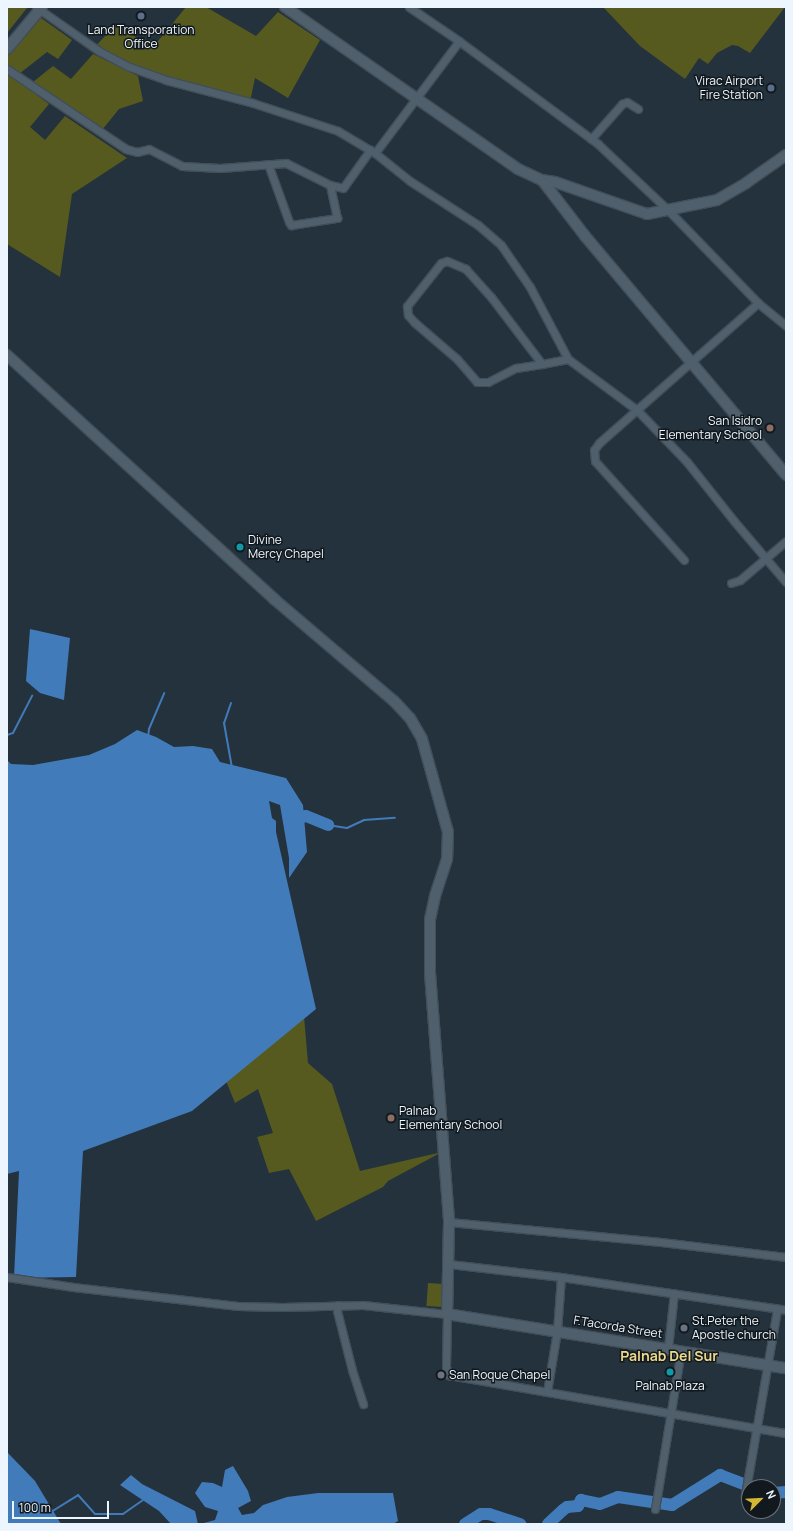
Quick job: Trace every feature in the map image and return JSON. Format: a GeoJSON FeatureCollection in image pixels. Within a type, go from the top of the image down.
{"type":"FeatureCollection","features":[{"type":"Feature","properties":{"kind":"street"},"geometry":{"type":"LineString","coordinates":[[285,7],[416,97],[500,158],[518,169],[542,180],[555,182],[647,214],[669,211],[717,200],[746,183],[786,155]]}},
{"type":"Feature","properties":{"kind":"street"},"geometry":{"type":"LineString","coordinates":[[409,7],[459,41],[591,139],[669,211],[758,304],[786,326]]}},
{"type":"Feature","properties":{"kind":"street"},"geometry":{"type":"LineString","coordinates":[[7,49],[39,8],[98,51],[127,66],[166,80],[253,103],[338,131],[373,151],[410,181],[478,225],[501,245],[530,287],[568,359],[637,410],[687,462],[734,522],[786,582]]}},
{"type":"Feature","properties":{"kind":"street"},"geometry":{"type":"LineString","coordinates":[[7,69],[126,149],[137,152],[149,149],[169,160],[193,168],[220,168],[286,163],[330,185],[343,188],[459,41]]}},
{"type":"Feature","properties":{"kind":"street"},"geometry":{"type":"LineString","coordinates":[[591,139],[622,104],[627,102],[638,109]]}},
{"type":"Feature","properties":{"kind":"street"},"geometry":{"type":"LineString","coordinates":[[268,164],[291,225],[338,218],[330,185]]}},
{"type":"Feature","properties":{"kind":"street"},"geometry":{"type":"LineString","coordinates":[[542,180],[585,236],[689,363],[786,475]]}},
{"type":"Feature","properties":{"kind":"street"},"geometry":{"type":"LineString","coordinates":[[542,364],[491,297],[466,269],[447,261],[441,263],[407,306],[408,314],[414,322],[457,359],[477,382],[488,382],[516,368],[542,364],[568,359]]}},
{"type":"Feature","properties":{"kind":"street"},"geometry":{"type":"LineString","coordinates":[[684,560],[595,461],[594,450],[599,443],[758,304]]}},
{"type":"Feature","properties":{"kind":"street"},"geometry":{"type":"LineString","coordinates":[[7,355],[274,599],[394,701],[410,718],[422,739],[448,832],[447,859],[435,896],[430,919],[430,973],[449,1222],[446,1367],[449,1375],[786,1433]]}},
{"type":"Feature","properties":{"kind":"street"},"geometry":{"type":"LineString","coordinates":[[731,583],[740,580],[786,541]]}},
{"type":"Feature","properties":{"kind":"street"},"geometry":{"type":"LineString","coordinates":[[449,1222],[661,1242],[786,1257]]}},
{"type":"Feature","properties":{"kind":"street"},"geometry":{"type":"LineString","coordinates":[[449,1264],[562,1277],[786,1310]]}},
{"type":"Feature","properties":{"kind":"street"},"geometry":{"type":"LineString","coordinates":[[7,1277],[140,1295],[238,1306],[383,1306],[447,1314]]}},
{"type":"Feature","properties":{"kind":"street"},"geometry":{"type":"LineString","coordinates":[[547,1392],[557,1331],[562,1277]]}},
{"type":"Feature","properties":{"kind":"street"},"geometry":{"type":"LineString","coordinates":[[668,1348],[674,1293]]}},
{"type":"Feature","properties":{"kind":"street"},"geometry":{"type":"LineString","coordinates":[[338,1305],[337,1311],[352,1370],[363,1404]]}},
{"type":"Feature","properties":{"kind":"street"},"geometry":{"type":"LineString","coordinates":[[748,1479],[766,1364],[777,1309]]}},
{"type":"Feature","properties":{"kind":"street","name":"F.Tacorda Street"},"geometry":{"type":"LineString","coordinates":[[447,1314],[681,1350],[786,1368]]}},
{"type":"Feature","properties":{"kind":"street"},"geometry":{"type":"LineString","coordinates":[[655,1509],[672,1413],[681,1350]]}},
{"type":"Feature","properties":{"kind":"green space"},"geometry":{"type":"Polygon","coordinates":[[[7,7],[27,8],[7,33],[7,7]]]}},
{"type":"Feature","properties":{"kind":"green space"},"geometry":{"type":"Polygon","coordinates":[[[186,7],[206,7],[256,36],[278,12],[320,40],[288,98],[255,78],[250,102],[127,66],[94,48],[116,24],[139,39],[158,41],[186,7]]]}},
{"type":"Feature","properties":{"kind":"green space"},"geometry":{"type":"Polygon","coordinates":[[[603,7],[785,7],[750,53],[738,46],[732,45],[717,53],[708,64],[699,58],[685,79],[640,46],[603,7]]]}},
{"type":"Feature","properties":{"kind":"green space"},"geometry":{"type":"Polygon","coordinates":[[[34,13],[72,40],[58,59],[47,52],[19,74],[7,69],[7,45],[34,13]]]}},
{"type":"Feature","properties":{"kind":"green space"},"geometry":{"type":"Polygon","coordinates":[[[93,54],[138,76],[143,101],[119,109],[102,130],[33,82],[53,66],[71,79],[93,54]]]}},
{"type":"Feature","properties":{"kind":"green space"},"geometry":{"type":"Polygon","coordinates":[[[7,73],[49,104],[30,127],[45,140],[65,116],[127,158],[72,194],[60,277],[7,244],[7,73]]]}},
{"type":"Feature","properties":{"kind":"green space"},"geometry":{"type":"Polygon","coordinates":[[[304,1016],[308,1063],[332,1084],[360,1171],[442,1152],[388,1181],[383,1187],[316,1221],[289,1169],[269,1173],[257,1137],[273,1133],[258,1089],[235,1103],[226,1081],[304,1016]]]}},
{"type":"Feature","properties":{"kind":"green space"},"geometry":{"type":"Polygon","coordinates":[[[428,1283],[444,1284],[442,1307],[426,1306],[428,1283]]]}},
{"type":"Feature","properties":{"kind":"water"},"geometry":{"type":"Polygon","coordinates":[[[30,629],[70,638],[64,700],[40,693],[26,681],[30,629]]]}},
{"type":"Feature","properties":{"kind":"water"},"geometry":{"type":"Polygon","coordinates":[[[137,730],[156,737],[174,747],[193,746],[212,749],[220,762],[286,778],[303,805],[307,852],[289,878],[289,858],[280,805],[269,801],[272,818],[276,821],[276,832],[316,1009],[192,1111],[83,1151],[76,1277],[14,1278],[19,1171],[7,1174],[7,760],[11,764],[33,765],[89,755],[115,744],[137,730]]]}},
{"type":"Feature","properties":{"kind":"water"},"geometry":{"type":"Polygon","coordinates":[[[7,1452],[35,1481],[61,1524],[7,1524],[7,1452]]]}},
{"type":"Feature","properties":{"kind":"water"},"geometry":{"type":"Polygon","coordinates":[[[233,1466],[248,1491],[251,1501],[238,1508],[242,1515],[254,1513],[263,1505],[287,1497],[318,1493],[393,1493],[398,1521],[393,1524],[200,1524],[215,1520],[218,1511],[205,1507],[195,1493],[202,1482],[213,1483],[222,1487],[225,1470],[233,1466]]]}},
{"type":"Feature","properties":{"kind":"water"},"geometry":{"type":"Polygon","coordinates":[[[131,1475],[142,1484],[195,1511],[198,1524],[171,1524],[159,1511],[120,1485],[131,1475]]]}},
{"type":"Feature","properties":{"kind":"waterway"},"geometry":{"type":"LineString","coordinates":[[148,737],[149,729],[164,693]]}},
{"type":"Feature","properties":{"kind":"waterway"},"geometry":{"type":"LineString","coordinates":[[7,735],[13,733],[32,696]]}},
{"type":"Feature","properties":{"kind":"waterway"},"geometry":{"type":"LineString","coordinates":[[231,703],[224,723],[232,768]]}},
{"type":"Feature","properties":{"kind":"waterway"},"geometry":{"type":"LineString","coordinates":[[293,811],[299,818],[306,816],[328,825]]}},
{"type":"Feature","properties":{"kind":"waterway"},"geometry":{"type":"LineString","coordinates":[[328,825],[347,828],[364,820],[395,818]]}},
{"type":"Feature","properties":{"kind":"waterway"},"geometry":{"type":"LineString","coordinates":[[548,1524],[567,1507],[578,1506],[581,1500],[600,1504],[618,1497],[672,1505],[720,1475],[741,1483]]}},
{"type":"Feature","properties":{"kind":"waterway"},"geometry":{"type":"LineString","coordinates":[[781,1492],[786,1492]]}},
{"type":"Feature","properties":{"kind":"waterway"},"geometry":{"type":"LineString","coordinates":[[51,1512],[78,1495],[95,1514],[123,1514],[143,1500]]}},
{"type":"Feature","properties":{"kind":"waterway"},"geometry":{"type":"LineString","coordinates":[[465,1524],[481,1514],[489,1514],[520,1524]]}},
{"type":"Feature","properties":{"kind":"place","name":"Land Transporation Office"},"geometry":{"type":"Point","coordinates":[141,16]}},
{"type":"Feature","properties":{"kind":"place","name":"Virac Airport Fire Station"},"geometry":{"type":"Point","coordinates":[771,88]}},
{"type":"Feature","properties":{"kind":"place","name":"San Isidro Elementary School"},"geometry":{"type":"Point","coordinates":[770,428]}},
{"type":"Feature","properties":{"kind":"place","name":"Divine Mercy Chapel"},"geometry":{"type":"Point","coordinates":[240,547]}},
{"type":"Feature","properties":{"kind":"place","name":"Palnab Elementary School"},"geometry":{"type":"Point","coordinates":[391,1118]}},
{"type":"Feature","properties":{"kind":"place","name":"St.Peter the Apostle church"},"geometry":{"type":"Point","coordinates":[684,1328]}},
{"type":"Feature","properties":{"kind":"place","name":"Palnab Plaza"},"geometry":{"type":"Point","coordinates":[670,1372]}},
{"type":"Feature","properties":{"kind":"place","name":"San Roque Chapel"},"geometry":{"type":"Point","coordinates":[441,1375]}},
{"type":"Feature","properties":{"kind":"district","name":"Palnab Del Sur"},"geometry":{"type":"Point","coordinates":[669,1356]}}]}
